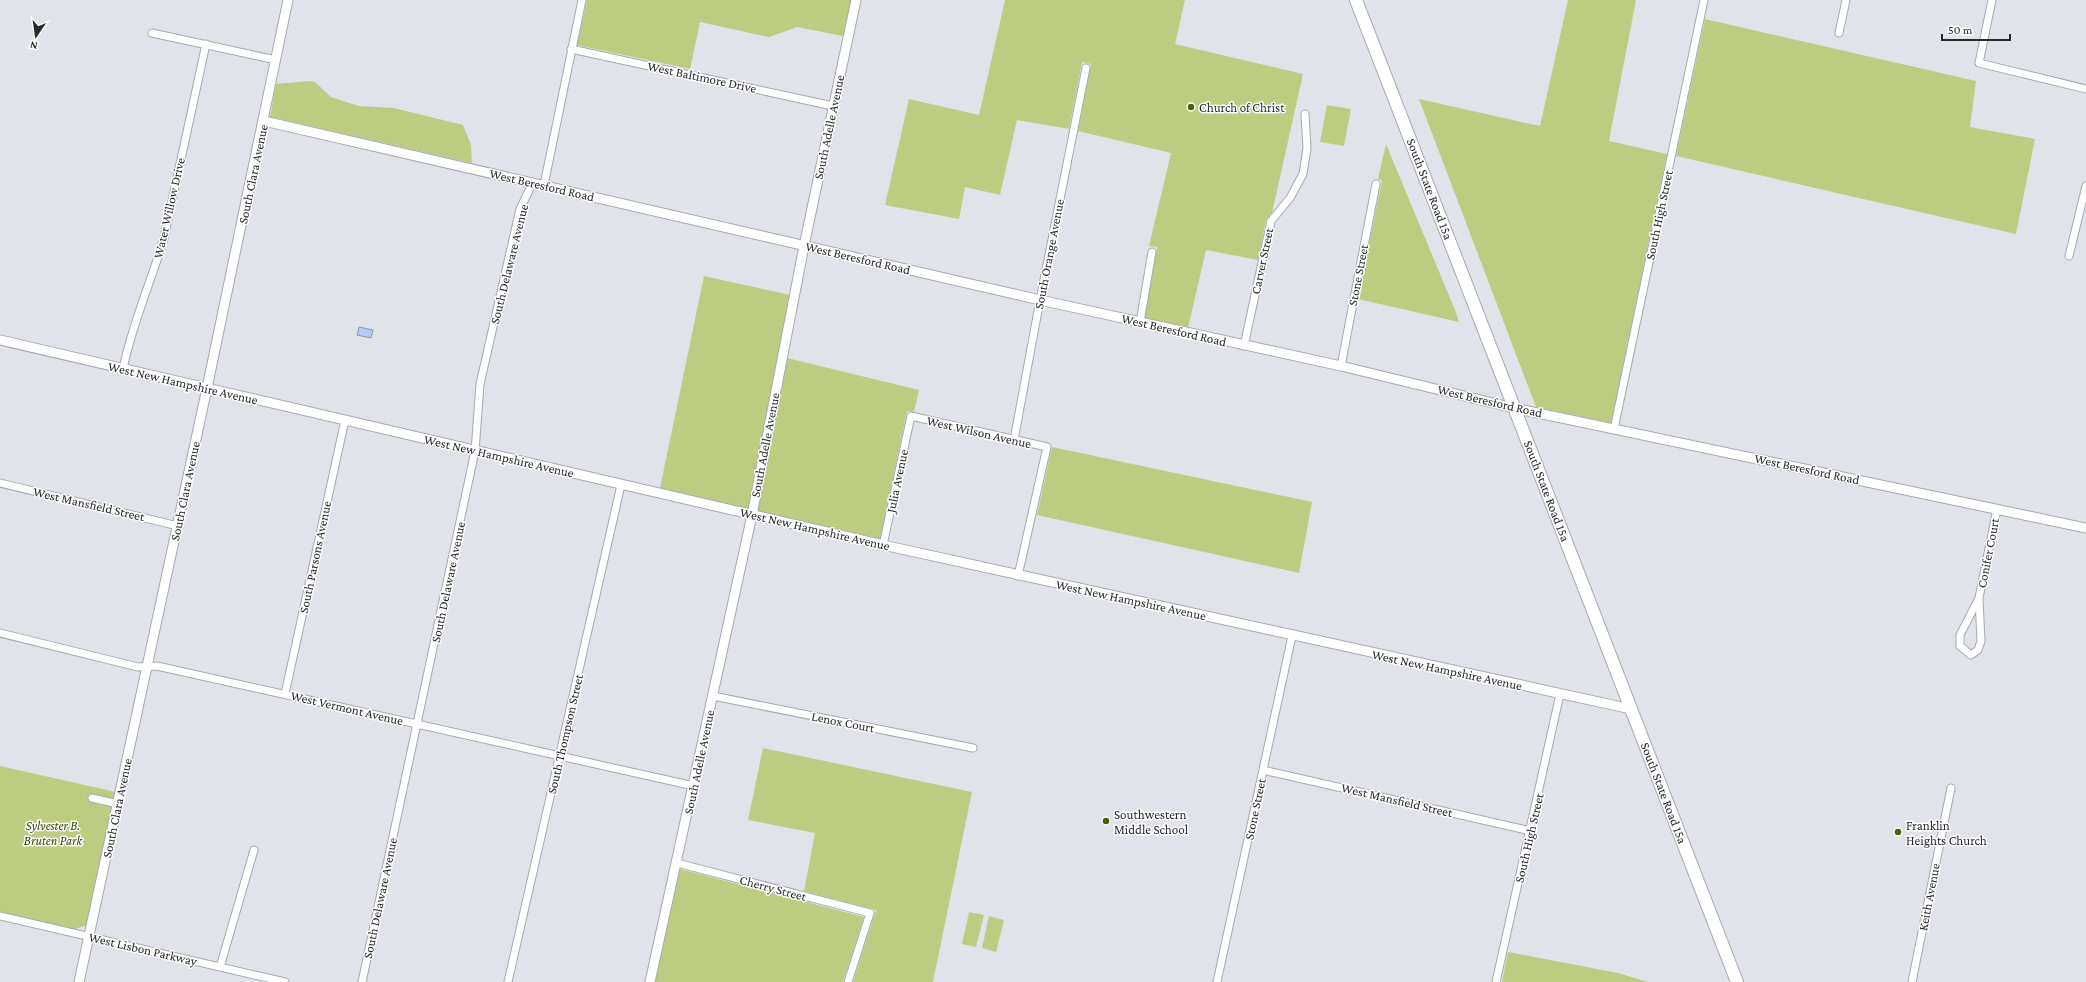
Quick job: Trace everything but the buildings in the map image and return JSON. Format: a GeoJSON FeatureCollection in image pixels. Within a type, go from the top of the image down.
{"type":"FeatureCollection","features":[{"type":"Feature","properties":{"kind":"highway","name":"South State Road 15a"},"geometry":{"type":"LineString","coordinates":[[1356,0],[1737,982]]}},
{"type":"Feature","properties":{"kind":"street","name":"South Clara Avenue"},"geometry":{"type":"LineString","coordinates":[[79,982],[178,526],[264,121],[288,0]]}},
{"type":"Feature","properties":{"kind":"street"},"geometry":{"type":"LineString","coordinates":[[544,185],[582,0]]}},
{"type":"Feature","properties":{"kind":"street","name":"South Adelle Avenue"},"geometry":{"type":"LineString","coordinates":[[650,982],[752,515],[804,246],[856,0]]}},
{"type":"Feature","properties":{"kind":"street","name":"South High Street"},"geometry":{"type":"LineString","coordinates":[[1614,429],[1704,0]]}},
{"type":"Feature","properties":{"kind":"street"},"geometry":{"type":"LineString","coordinates":[[1839,33],[1846,0]]}},
{"type":"Feature","properties":{"kind":"street"},"geometry":{"type":"LineString","coordinates":[[1992,0],[1979,63],[2086,89]]}},
{"type":"Feature","properties":{"kind":"street"},"geometry":{"type":"LineString","coordinates":[[152,33],[276,60]]}},
{"type":"Feature","properties":{"kind":"street","name":"Water Willow Drive"},"geometry":{"type":"LineString","coordinates":[[123,369],[129,338],[164,238],[206,44]]}},
{"type":"Feature","properties":{"kind":"street","name":"West Baltimore Drive"},"geometry":{"type":"LineString","coordinates":[[572,49],[833,106]]}},
{"type":"Feature","properties":{"kind":"street","name":"South Orange Avenue"},"geometry":{"type":"LineString","coordinates":[[1014,440],[1086,68]]}},
{"type":"Feature","properties":{"kind":"street","name":"Carver Street"},"geometry":{"type":"LineString","coordinates":[[1244,346],[1271,221],[1294,192],[1303,174],[1307,148],[1304,114]]}},
{"type":"Feature","properties":{"kind":"street","name":"West Beresford Road"},"geometry":{"type":"LineString","coordinates":[[264,121],[1040,300],[1244,346],[1341,366],[1514,408],[2086,528]]}},
{"type":"Feature","properties":{"kind":"street","name":"South Delaware Avenue"},"geometry":{"type":"LineString","coordinates":[[362,982],[475,451],[480,384],[520,209],[533,182]]}},
{"type":"Feature","properties":{"kind":"street","name":"Stone Street"},"geometry":{"type":"LineString","coordinates":[[1341,366],[1376,184]]}},
{"type":"Feature","properties":{"kind":"street"},"geometry":{"type":"LineString","coordinates":[[2069,256],[2086,186]]}},
{"type":"Feature","properties":{"kind":"street"},"geometry":{"type":"LineString","coordinates":[[1140,322],[1152,252]]}},
{"type":"Feature","properties":{"kind":"street","name":"West New Hampshire Avenue"},"geometry":{"type":"LineString","coordinates":[[0,340],[1018,576],[1631,709]]}},
{"type":"Feature","properties":{"kind":"street","name":"West Wilson Avenue"},"geometry":{"type":"LineString","coordinates":[[911,416],[1047,447],[1018,576]]}},
{"type":"Feature","properties":{"kind":"street","name":"Julia Avenue"},"geometry":{"type":"LineString","coordinates":[[883,545],[911,416]]}},
{"type":"Feature","properties":{"kind":"street","name":"South Parsons Avenue"},"geometry":{"type":"LineString","coordinates":[[285,694],[345,420]]}},
{"type":"Feature","properties":{"kind":"street","name":"West Mansfield Street"},"geometry":{"type":"LineString","coordinates":[[0,483],[178,526]]}},
{"type":"Feature","properties":{"kind":"street","name":"South Thompson Street"},"geometry":{"type":"LineString","coordinates":[[508,982],[561,756],[621,485]]}},
{"type":"Feature","properties":{"kind":"street","name":"Conifer Court"},"geometry":{"type":"LineString","coordinates":[[1979,598],[1960,635],[1960,646],[1963,651],[1971,654],[1978,650],[1981,641],[1979,598],[1997,509]]}},
{"type":"Feature","properties":{"kind":"street","name":"West Vermont Avenue"},"geometry":{"type":"LineString","coordinates":[[0,632],[138,667],[158,666],[694,786]]}},
{"type":"Feature","properties":{"kind":"street","name":"Stone Street"},"geometry":{"type":"LineString","coordinates":[[1217,982],[1292,636]]}},
{"type":"Feature","properties":{"kind":"street","name":"South High Street"},"geometry":{"type":"LineString","coordinates":[[1496,982],[1531,831],[1560,694]]}},
{"type":"Feature","properties":{"kind":"street","name":"Lenox Court"},"geometry":{"type":"LineString","coordinates":[[713,696],[973,748]]}},
{"type":"Feature","properties":{"kind":"street","name":"West Mansfield Street"},"geometry":{"type":"LineString","coordinates":[[1263,770],[1531,831]]}},
{"type":"Feature","properties":{"kind":"street","name":"Keith Avenue"},"geometry":{"type":"LineString","coordinates":[[1912,982],[1951,788]]}},
{"type":"Feature","properties":{"kind":"street"},"geometry":{"type":"LineString","coordinates":[[92,798],[118,804]]}},
{"type":"Feature","properties":{"kind":"street"},"geometry":{"type":"LineString","coordinates":[[220,967],[254,850]]}},
{"type":"Feature","properties":{"kind":"street","name":"Cherry Street"},"geometry":{"type":"LineString","coordinates":[[677,863],[870,913],[848,982]]}},
{"type":"Feature","properties":{"kind":"street","name":"West Lisbon Parkway"},"geometry":{"type":"LineString","coordinates":[[0,916],[285,982]]}},
{"type":"Feature","properties":{"kind":"green space"},"geometry":{"type":"Polygon","coordinates":[[[587,0],[851,0],[843,36],[797,27],[769,37],[700,22],[690,69],[577,45],[587,0]]]}},
{"type":"Feature","properties":{"kind":"green space"},"geometry":{"type":"Polygon","coordinates":[[[1005,0],[1185,0],[1175,44],[1303,74],[1272,213],[1266,220],[1258,260],[1206,250],[1188,328],[1145,318],[1157,247],[1149,246],[1171,153],[1078,131],[1091,64],[1082,62],[1069,129],[1017,120],[1000,195],[965,187],[959,219],[885,205],[909,99],[979,115],[1005,0]]]}},
{"type":"Feature","properties":{"kind":"green space"},"geometry":{"type":"Polygon","coordinates":[[[1568,0],[1636,0],[1609,141],[1667,154],[1611,423],[1536,407],[1419,99],[1540,126],[1568,0]]]}},
{"type":"Feature","properties":{"kind":"green space"},"geometry":{"type":"Polygon","coordinates":[[[1705,19],[1976,81],[1970,127],[2035,139],[2016,234],[1676,156],[1705,19]]]}},
{"type":"Feature","properties":{"kind":"green space"},"geometry":{"type":"Polygon","coordinates":[[[309,81],[315,82],[331,97],[359,106],[394,108],[463,125],[471,145],[472,163],[270,117],[276,84],[309,81]]]}},
{"type":"Feature","properties":{"kind":"green space"},"geometry":{"type":"Polygon","coordinates":[[[1327,105],[1351,109],[1344,146],[1320,142],[1327,105]]]}},
{"type":"Feature","properties":{"kind":"green space"},"geometry":{"type":"Polygon","coordinates":[[[1386,144],[1459,322],[1358,299],[1382,180],[1378,179],[1386,144]]]}},
{"type":"Feature","properties":{"kind":"green space"},"geometry":{"type":"Polygon","coordinates":[[[704,276],[790,295],[748,509],[660,488],[704,276]]]}},
{"type":"Feature","properties":{"kind":"green space"},"geometry":{"type":"Polygon","coordinates":[[[787,358],[919,390],[914,412],[907,411],[880,539],[757,511],[787,358]]]}},
{"type":"Feature","properties":{"kind":"green space"},"geometry":{"type":"Polygon","coordinates":[[[1052,447],[1312,502],[1299,573],[1037,515],[1052,447]]]}},
{"type":"Feature","properties":{"kind":"green space"},"geometry":{"type":"Polygon","coordinates":[[[763,748],[972,792],[933,982],[853,982],[876,910],[804,891],[815,833],[748,820],[763,748]]]}},
{"type":"Feature","properties":{"kind":"green space","name":"Sylvester B. Bruten Park"},"geometry":{"type":"Polygon","coordinates":[[[0,766],[116,792],[87,925],[75,929],[0,912],[0,766]]]}},
{"type":"Feature","properties":{"kind":"green space"},"geometry":{"type":"Polygon","coordinates":[[[680,869],[864,917],[843,982],[654,982],[680,869]]]}},
{"type":"Feature","properties":{"kind":"green space"},"geometry":{"type":"Polygon","coordinates":[[[969,912],[984,915],[976,947],[962,944],[969,912]]]}},
{"type":"Feature","properties":{"kind":"green space"},"geometry":{"type":"Polygon","coordinates":[[[989,916],[1004,920],[996,952],[982,948],[989,916]]]}},
{"type":"Feature","properties":{"kind":"green space"},"geometry":{"type":"Polygon","coordinates":[[[1508,952],[1618,973],[1648,982],[1502,982],[1508,952]]]}},
{"type":"Feature","properties":{"kind":"water"},"geometry":{"type":"Polygon","coordinates":[[[359,327],[373,330],[371,338],[357,335],[359,327]]]}},
{"type":"Feature","properties":{"kind":"place","name":"Church of Christ"},"geometry":{"type":"Point","coordinates":[1191,107]}},
{"type":"Feature","properties":{"kind":"place","name":"Southwestern Middle School"},"geometry":{"type":"Point","coordinates":[1106,821]}},
{"type":"Feature","properties":{"kind":"place","name":"Franklin Heights Church"},"geometry":{"type":"Point","coordinates":[1898,832]}}]}
